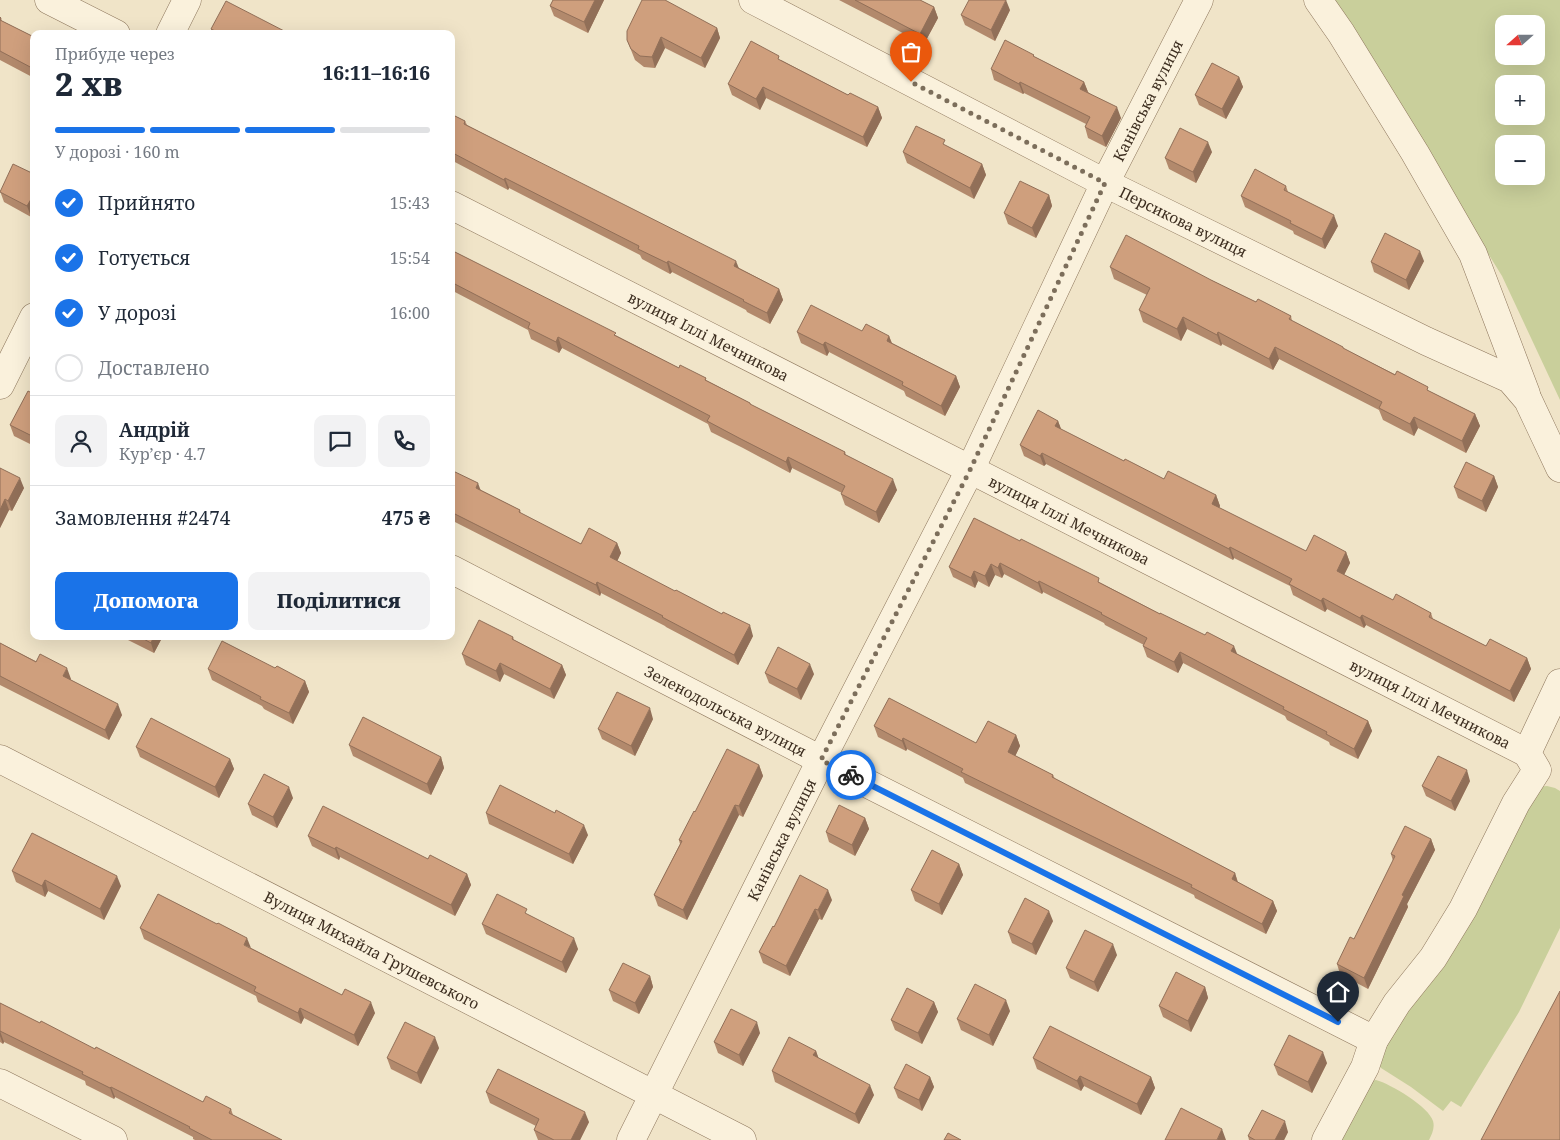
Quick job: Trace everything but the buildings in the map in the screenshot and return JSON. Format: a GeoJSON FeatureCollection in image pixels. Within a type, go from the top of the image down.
{"type":"FeatureCollection","features":[{"type":"Feature","properties":{"kind":"street"},"geometry":{"type":"LineString","coordinates":[[49,0],[108,30]]}},
{"type":"Feature","properties":{"kind":"street"},"geometry":{"type":"LineString","coordinates":[[172,30],[187,0]]}},
{"type":"Feature","properties":{"kind":"street","name":"Персикова вулиця"},"geometry":{"type":"LineString","coordinates":[[753,0],[1105,183],[1426,341],[1510,379],[1528,400]]}},
{"type":"Feature","properties":{"kind":"street","name":"Канівська вулиця"},"geometry":{"type":"LineString","coordinates":[[631,1140],[821,760],[970,470],[1105,183],[1199,0]]}},
{"type":"Feature","properties":{"kind":"street"},"geometry":{"type":"LineString","coordinates":[[1318,0],[1342,34],[1474,254],[1528,400],[1560,468]]}},
{"type":"Feature","properties":{"kind":"street","name":"вулиця Іллі Мечникова"},"geometry":{"type":"LineString","coordinates":[[455,207],[1527,753]]}},
{"type":"Feature","properties":{"kind":"street"},"geometry":{"type":"LineString","coordinates":[[0,385],[30,324]]}},
{"type":"Feature","properties":{"kind":"street","name":"Зеленодольська вулиця"},"geometry":{"type":"LineString","coordinates":[[455,572],[1374,1040]]}},
{"type":"Feature","properties":{"kind":"street"},"geometry":{"type":"LineString","coordinates":[[1326,1140],[1365,1066],[1374,1040],[1397,1003],[1433,958],[1463,909],[1516,803],[1537,770],[1527,753],[1560,683]]}},
{"type":"Feature","properties":{"kind":"street","name":"Вулиця Михайла Грушевського"},"geometry":{"type":"LineString","coordinates":[[0,759],[742,1140]]}},
{"type":"Feature","properties":{"kind":"street"},"geometry":{"type":"LineString","coordinates":[[0,1083],[113,1140]]}},
{"type":"Feature","properties":{"kind":"green space"},"geometry":{"type":"Polygon","coordinates":[[[1331,0],[1560,0],[1560,400],[1502,276],[1331,0]]]}},
{"type":"Feature","properties":{"kind":"green space"},"geometry":{"type":"Polygon","coordinates":[[[1547,786],[1560,791],[1560,928],[1519,1012],[1461,1107],[1451,1101],[1443,1111],[1381,1068],[1377,1064],[1377,1049],[1536,787],[1547,786]]]}},
{"type":"Feature","properties":{"kind":"green space"},"geometry":{"type":"Polygon","coordinates":[[[1376,1080],[1391,1086],[1425,1109],[1430,1115],[1434,1126],[1429,1140],[1332,1140],[1370,1081],[1376,1080]]]}},
{"type":"Feature","properties":{"kind":"way so far"},"geometry":{"type":"LineString","coordinates":[[851,775],[821,760],[970,470],[1105,183],[911,82]]}},
{"type":"Feature","properties":{"kind":"route"},"geometry":{"type":"LineString","coordinates":[[851,775],[1338,1022]]}}]}
